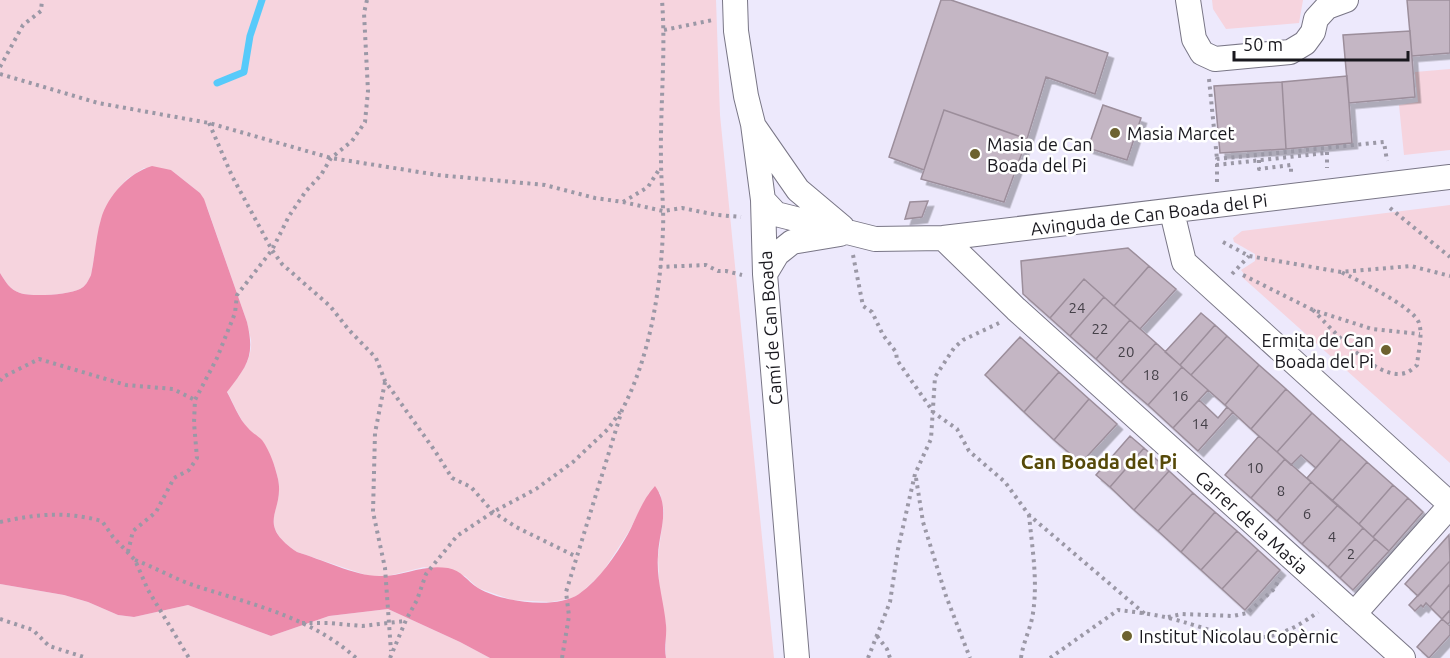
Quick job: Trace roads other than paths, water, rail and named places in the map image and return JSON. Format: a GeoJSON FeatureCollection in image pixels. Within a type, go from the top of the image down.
{"type":"FeatureCollection","features":[{"type":"Feature","properties":{"kind":"street"},"geometry":{"type":"LineString","coordinates":[[1188,0],[1194,39],[1202,53],[1215,60],[1290,52],[1305,43],[1313,32],[1316,20],[1327,7],[1346,0]]}},
{"type":"Feature","properties":{"kind":"street","name":"Camí de Can Boada"},"geometry":{"type":"LineString","coordinates":[[728,9],[736,31],[746,96],[753,124],[758,274],[797,658]]}},
{"type":"Feature","properties":{"kind":"street"},"geometry":{"type":"LineString","coordinates":[[753,124],[798,190],[850,242]]}},
{"type":"Feature","properties":{"kind":"street","name":"Avinguda de Can Boada del Pi"},"geometry":{"type":"LineString","coordinates":[[755,209],[776,214],[850,242],[874,239],[943,238],[1450,177]]}},
{"type":"Feature","properties":{"kind":"street"},"geometry":{"type":"LineString","coordinates":[[755,209],[774,189],[798,190]]}},
{"type":"Feature","properties":{"kind":"street"},"geometry":{"type":"LineString","coordinates":[[1172,212],[1184,262],[1450,505],[1354,614]]}},
{"type":"Feature","properties":{"kind":"street","name":"Carrer de la Masia"},"geometry":{"type":"LineString","coordinates":[[943,238],[1016,309],[1403,658]]}},
{"type":"Feature","properties":{"kind":"street"},"geometry":{"type":"LineString","coordinates":[[758,274],[792,242],[850,242]]}},
{"type":"Feature","properties":{"kind":"waterway"},"geometry":{"type":"LineString","coordinates":[[217,83],[244,72],[250,36],[262,0]]}},
{"type":"Feature","properties":{"kind":"place","name":"Masia Marcet"},"geometry":{"type":"Point","coordinates":[1115,133]}},
{"type":"Feature","properties":{"kind":"place","name":"Masia de Can Boada del Pi"},"geometry":{"type":"Point","coordinates":[975,154]}},
{"type":"Feature","properties":{"kind":"place","name":"Ermita de Can Boada del Pi"},"geometry":{"type":"Point","coordinates":[1386,350]}},
{"type":"Feature","properties":{"kind":"place","name":"Institut Nicolau Copèrnic"},"geometry":{"type":"Point","coordinates":[1127,636]}},
{"type":"Feature","properties":{"kind":"district","name":"Can Boada del Pi"},"geometry":{"type":"Point","coordinates":[1099,461]}}]}
